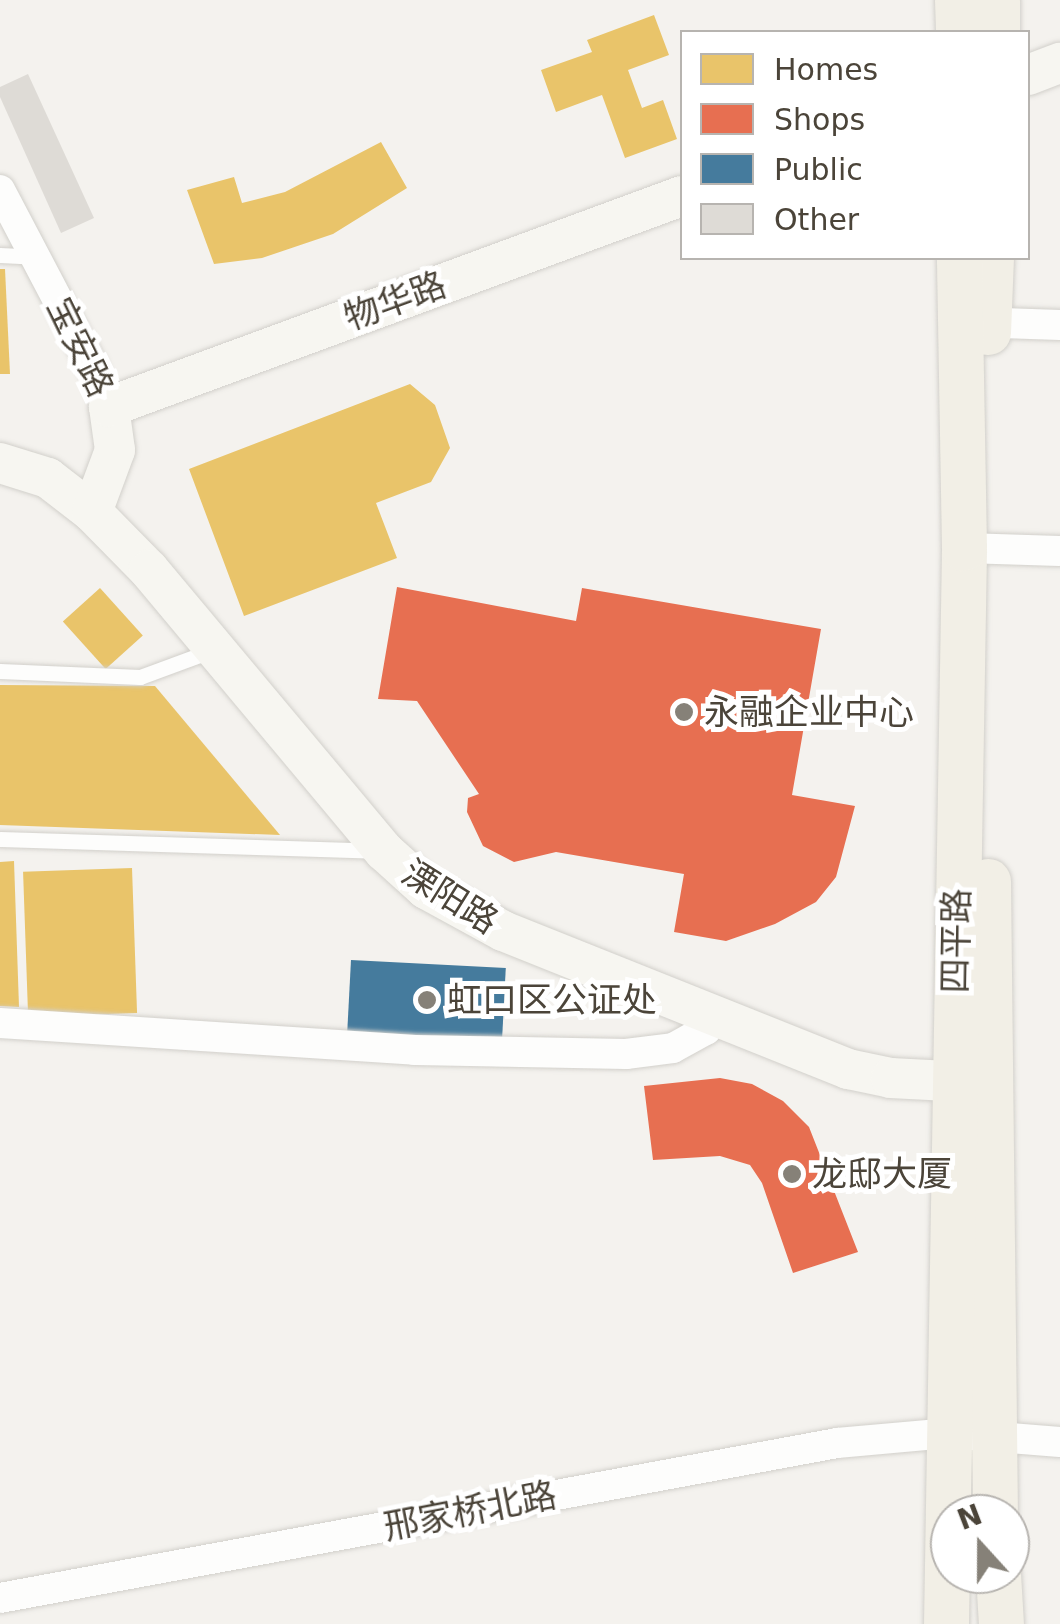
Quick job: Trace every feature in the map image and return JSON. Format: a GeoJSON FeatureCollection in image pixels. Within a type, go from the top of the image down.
{"type":"FeatureCollection","features":[{"type":"Feature","properties":{"kind":"main road"},"geometry":{"type":"LineString","coordinates":[[957,0],[958,30]]}},
{"type":"Feature","properties":{"kind":"main road"},"geometry":{"type":"LineString","coordinates":[[996,0],[997,30]]}},
{"type":"Feature","properties":{"kind":"main road","name":"四平路"},"geometry":{"type":"LineString","coordinates":[[946,1624],[969,1434],[976,548],[973,322],[959,260]]}},
{"type":"Feature","properties":{"kind":"main road","name":"四平路"},"geometry":{"type":"LineString","coordinates":[[973,322],[990,260]]}},
{"type":"Feature","properties":{"kind":"main road","name":"四平路"},"geometry":{"type":"LineString","coordinates":[[969,1434],[988,1494]]}},
{"type":"Feature","properties":{"kind":"main road"},"geometry":{"type":"LineString","coordinates":[[999,1594],[1001,1624]]}},
{"type":"Feature","properties":{"kind":"street"},"geometry":{"type":"LineString","coordinates":[[1030,74],[1060,64]]}},
{"type":"Feature","properties":{"kind":"street","name":"宝安路"},"geometry":{"type":"LineString","coordinates":[[0,190],[109,407],[115,450],[92,512]]}},
{"type":"Feature","properties":{"kind":"street","name":"物华路"},"geometry":{"type":"LineString","coordinates":[[109,407],[680,197]]}},
{"type":"Feature","properties":{"kind":"street"},"geometry":{"type":"LineString","coordinates":[[973,322],[1060,325]]}},
{"type":"Feature","properties":{"kind":"street","name":"溧阳路"},"geometry":{"type":"LineString","coordinates":[[0,463],[48,478],[92,512],[216,649],[384,851],[426,889],[474,917],[848,1068],[891,1078],[970,1082]]}},
{"type":"Feature","properties":{"kind":"street"},"geometry":{"type":"LineString","coordinates":[[976,548],[1060,551]]}},
{"type":"Feature","properties":{"kind":"street"},"geometry":{"type":"LineString","coordinates":[[0,1023],[415,1050],[626,1054],[673,1048],[706,1030],[716,1016]]}},
{"type":"Feature","properties":{"kind":"street","name":"邢家桥北路"},"geometry":{"type":"LineString","coordinates":[[17,1605],[837,1443],[969,1434],[1060,1442]]}},
{"type":"Feature","properties":{"kind":"lane"},"geometry":{"type":"LineString","coordinates":[[0,255],[35,257]]}},
{"type":"Feature","properties":{"kind":"lane"},"geometry":{"type":"LineString","coordinates":[[0,671],[140,677],[216,649]]}},
{"type":"Feature","properties":{"kind":"lane"},"geometry":{"type":"LineString","coordinates":[[0,838],[384,851]]}},
{"type":"Feature","properties":{"kind":"building: Homes"},"geometry":{"type":"Polygon","coordinates":[[[654,15],[669,55],[628,70],[642,108],[663,100],[677,139],[625,158],[602,95],[556,112],[541,70],[592,52],[587,40],[654,15]]]}},
{"type":"Feature","properties":{"kind":"building: Homes"},"geometry":{"type":"Polygon","coordinates":[[[381,142],[407,188],[333,234],[262,258],[214,264],[187,190],[234,177],[242,203],[285,192],[381,142]]]}},
{"type":"Feature","properties":{"kind":"building: Homes"},"geometry":{"type":"Polygon","coordinates":[[[0,269],[5,269],[10,374],[0,374],[0,269]]]}},
{"type":"Feature","properties":{"kind":"building: Homes"},"geometry":{"type":"Polygon","coordinates":[[[410,384],[435,405],[450,448],[431,482],[376,503],[397,558],[244,616],[189,469],[410,384]]]}},
{"type":"Feature","properties":{"kind":"building: Homes"},"geometry":{"type":"Polygon","coordinates":[[[100,588],[143,636],[106,669],[63,621],[100,588]]]}},
{"type":"Feature","properties":{"kind":"building: Homes"},"geometry":{"type":"Polygon","coordinates":[[[0,685],[155,686],[280,835],[0,825],[0,685]]]}},
{"type":"Feature","properties":{"kind":"building: Homes"},"geometry":{"type":"Polygon","coordinates":[[[14,861],[19,1007],[0,1006],[0,862],[14,861]]]}},
{"type":"Feature","properties":{"kind":"building: Homes"},"geometry":{"type":"Polygon","coordinates":[[[132,868],[137,1013],[28,1017],[23,872],[132,868]]]}},
{"type":"Feature","properties":{"kind":"building: Shops","name":"永融企业中心"},"geometry":{"type":"Polygon","coordinates":[[[397,587],[576,621],[582,588],[821,629],[792,795],[855,806],[836,877],[816,902],[775,924],[726,941],[674,932],[684,874],[556,852],[514,862],[483,846],[467,812],[468,798],[479,794],[417,701],[378,699],[397,587]]]}},
{"type":"Feature","properties":{"kind":"building: Shops","name":"龙邸大厦"},"geometry":{"type":"Polygon","coordinates":[[[720,1078],[752,1084],[783,1101],[809,1127],[858,1252],[793,1273],[762,1183],[750,1165],[720,1156],[653,1160],[644,1086],[720,1078]]]}},
{"type":"Feature","properties":{"kind":"building: Public","name":"虹口区公证处"},"geometry":{"type":"Polygon","coordinates":[[[351,960],[506,968],[502,1041],[347,1033],[351,960]]]}},
{"type":"Feature","properties":{"kind":"building: Other"},"geometry":{"type":"Polygon","coordinates":[[[28,74],[94,218],[61,233],[0,97],[0,87],[28,74]]]}},
{"type":"Feature","properties":{"kind":"place","name":"永融企业中心"},"geometry":{"type":"Point","coordinates":[684,712]}},
{"type":"Feature","properties":{"kind":"place","name":"虹口区公证处"},"geometry":{"type":"Point","coordinates":[427,1000]}},
{"type":"Feature","properties":{"kind":"place","name":"龙邸大厦"},"geometry":{"type":"Point","coordinates":[792,1174]}}]}
